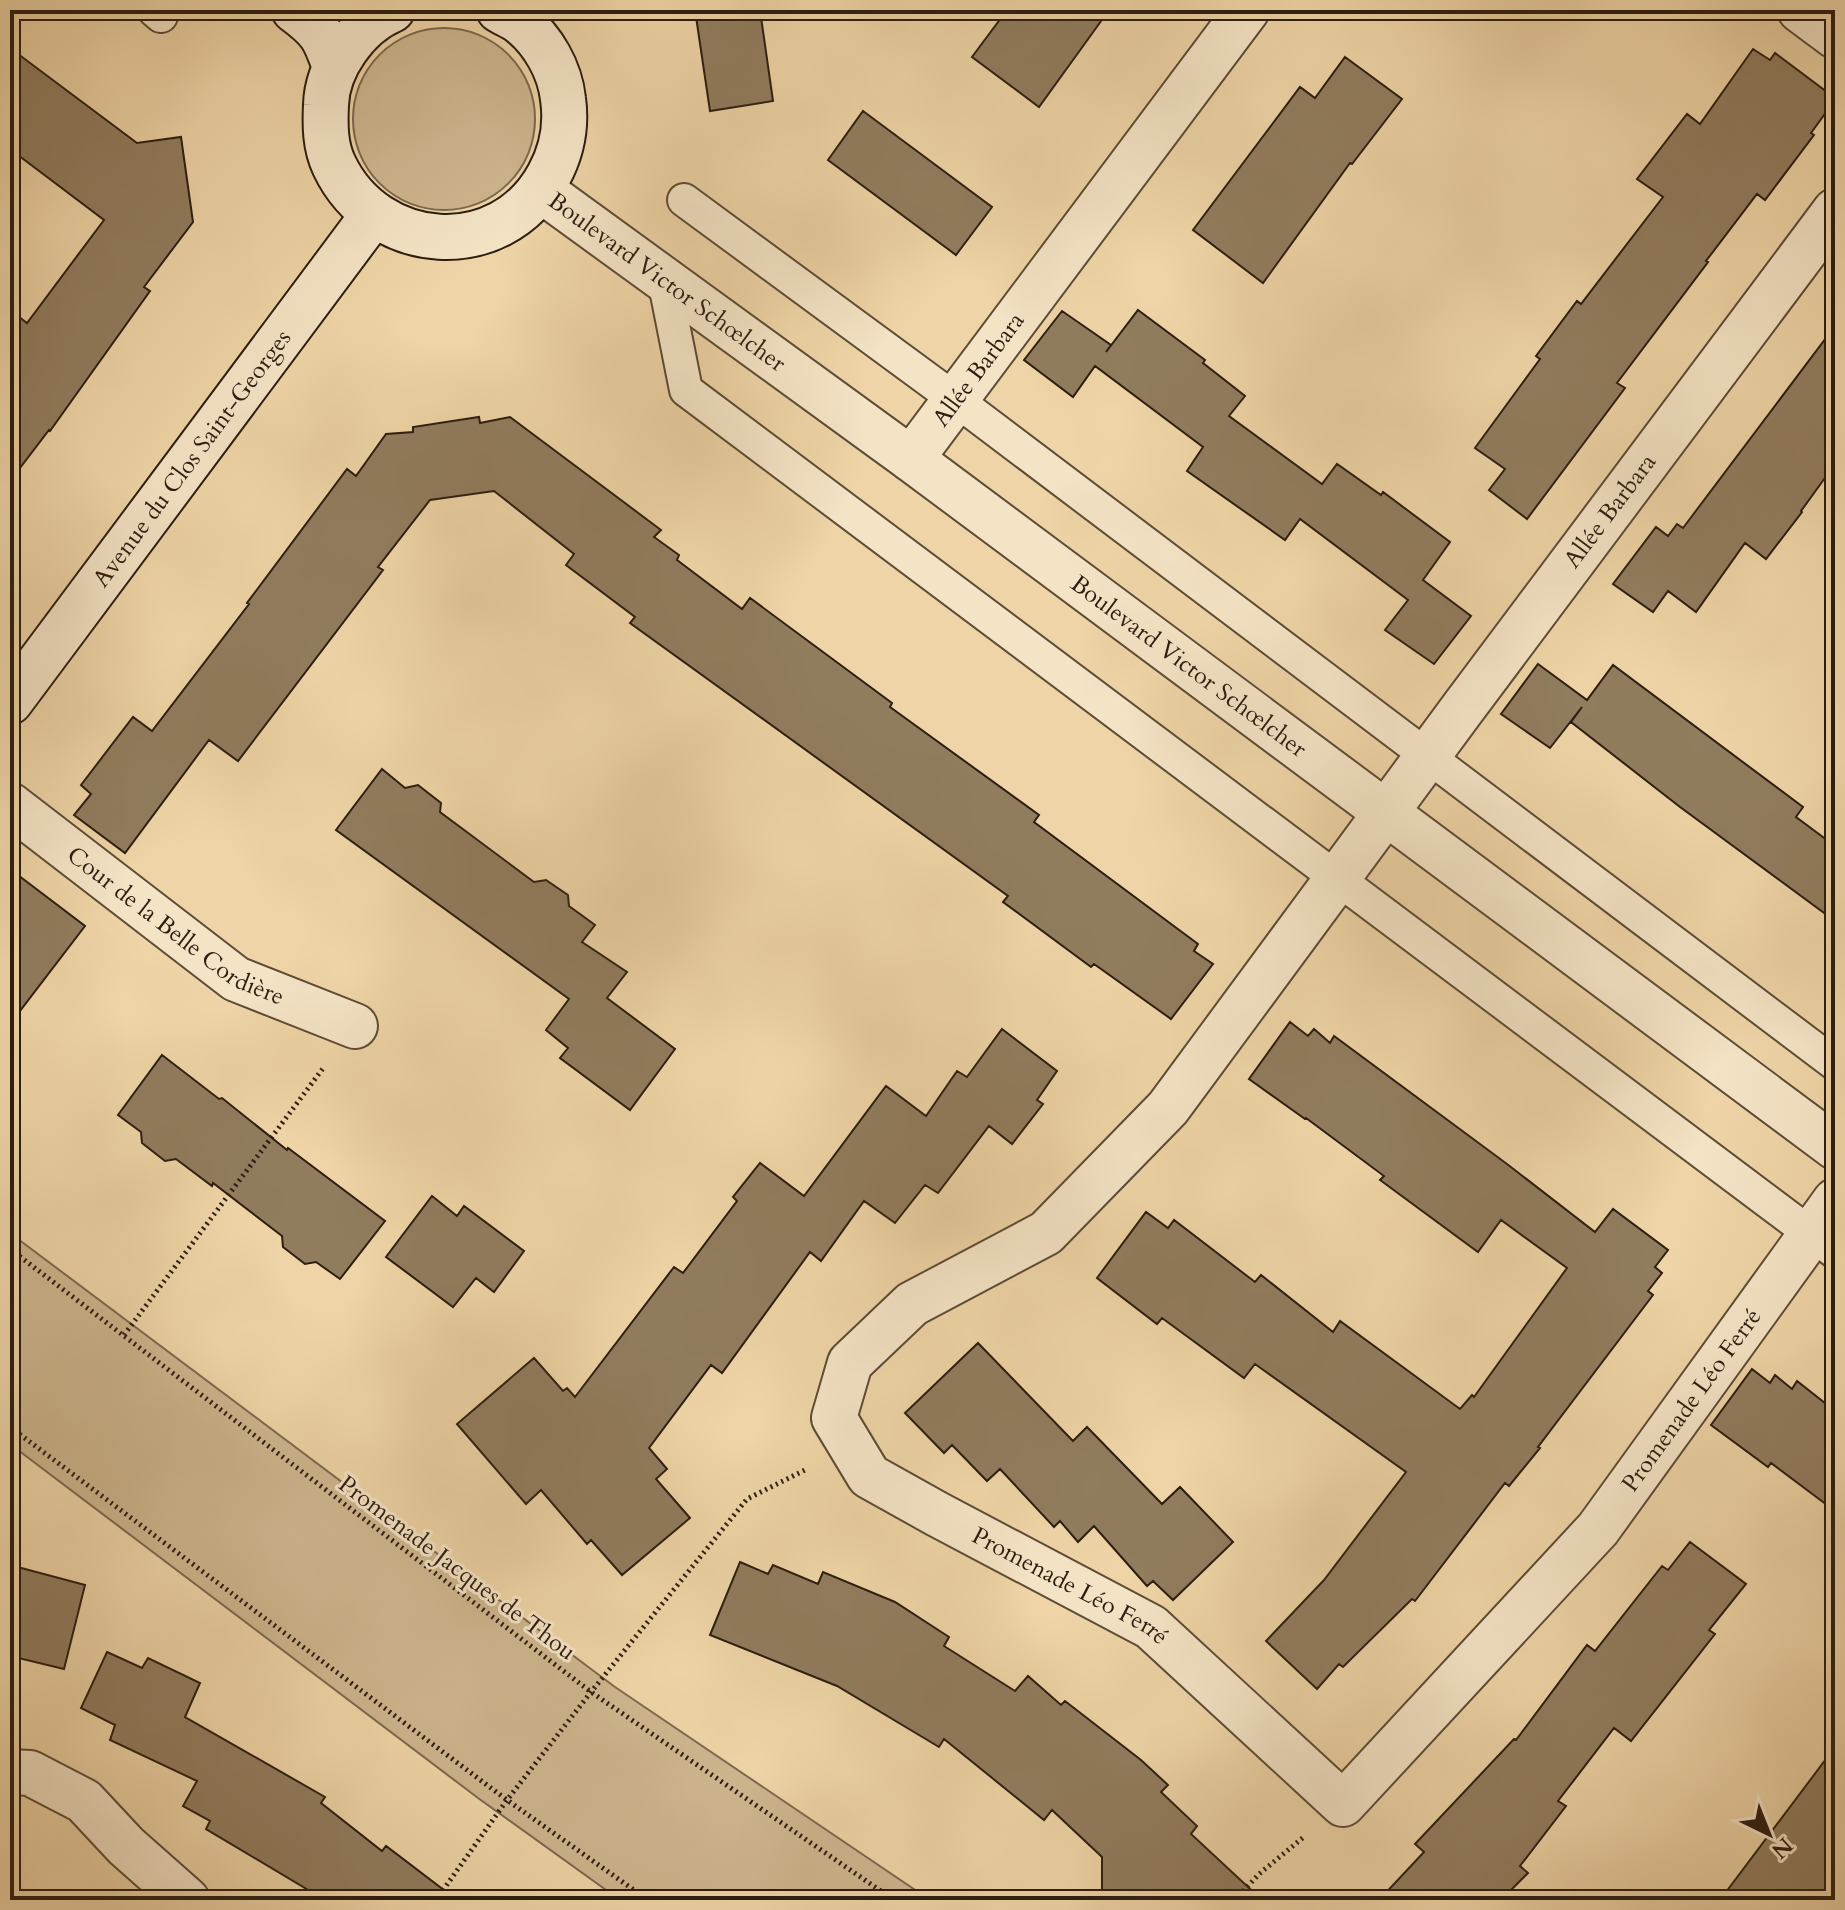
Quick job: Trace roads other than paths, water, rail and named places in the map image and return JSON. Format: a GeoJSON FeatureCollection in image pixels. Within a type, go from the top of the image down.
{"type":"FeatureCollection","features":[{"type":"Feature","properties":{"kind":"street"},"geometry":{"type":"LineString","coordinates":[[294,10],[326,39],[335,67]]}},
{"type":"Feature","properties":{"kind":"street"},"geometry":{"type":"LineString","coordinates":[[392,10],[355,36],[335,67],[326,98],[325,131],[333,163],[350,191],[373,215],[407,232],[444,238],[480,232],[514,216],[541,190],[559,157],[566,120],[561,83],[545,49],[516,14]]}},
{"type":"Feature","properties":{"kind":"street","name":"Allée Barbara"},"geometry":{"type":"LineString","coordinates":[[911,459],[1247,10]]}},
{"type":"Feature","properties":{"kind":"street"},"geometry":{"type":"LineString","coordinates":[[1800,10],[1835,36]]}},
{"type":"Feature","properties":{"kind":"street","name":"Boulevard Victor Schœlcher"},"geometry":{"type":"LineString","coordinates":[[541,190],[911,459],[1835,1147]]}},
{"type":"Feature","properties":{"kind":"street","name":"Allée Barbara"},"geometry":{"type":"LineString","coordinates":[[1386,813],[1835,211]]}},
{"type":"Feature","properties":{"kind":"street","name":"Avenue du Clos Saint-Georges"},"geometry":{"type":"LineString","coordinates":[[10,702],[373,215]]}},
{"type":"Feature","properties":{"kind":"street","name":"Cour de la Belle Cordière"},"geometry":{"type":"LineString","coordinates":[[10,805],[236,979],[355,1026]]}},
{"type":"Feature","properties":{"kind":"street","name":"Promenade Léo Ferré"},"geometry":{"type":"LineString","coordinates":[[1386,813],[1168,1108],[1046,1233],[912,1304],[850,1363],[834,1418],[869,1476],[1151,1627],[1343,1804],[1598,1529],[1827,1229]]}},
{"type":"Feature","properties":{"kind":"street"},"geometry":{"type":"LineString","coordinates":[[10,1772],[30,1773],[84,1801],[126,1846],[187,1900]]}},
{"type":"Feature","properties":{"kind":"lane"},"geometry":{"type":"LineString","coordinates":[[684,200],[956,400],[1835,1064]]}},
{"type":"Feature","properties":{"kind":"lane"},"geometry":{"type":"LineString","coordinates":[[664,279],[686,390],[1337,879],[1827,1229]]}}]}
